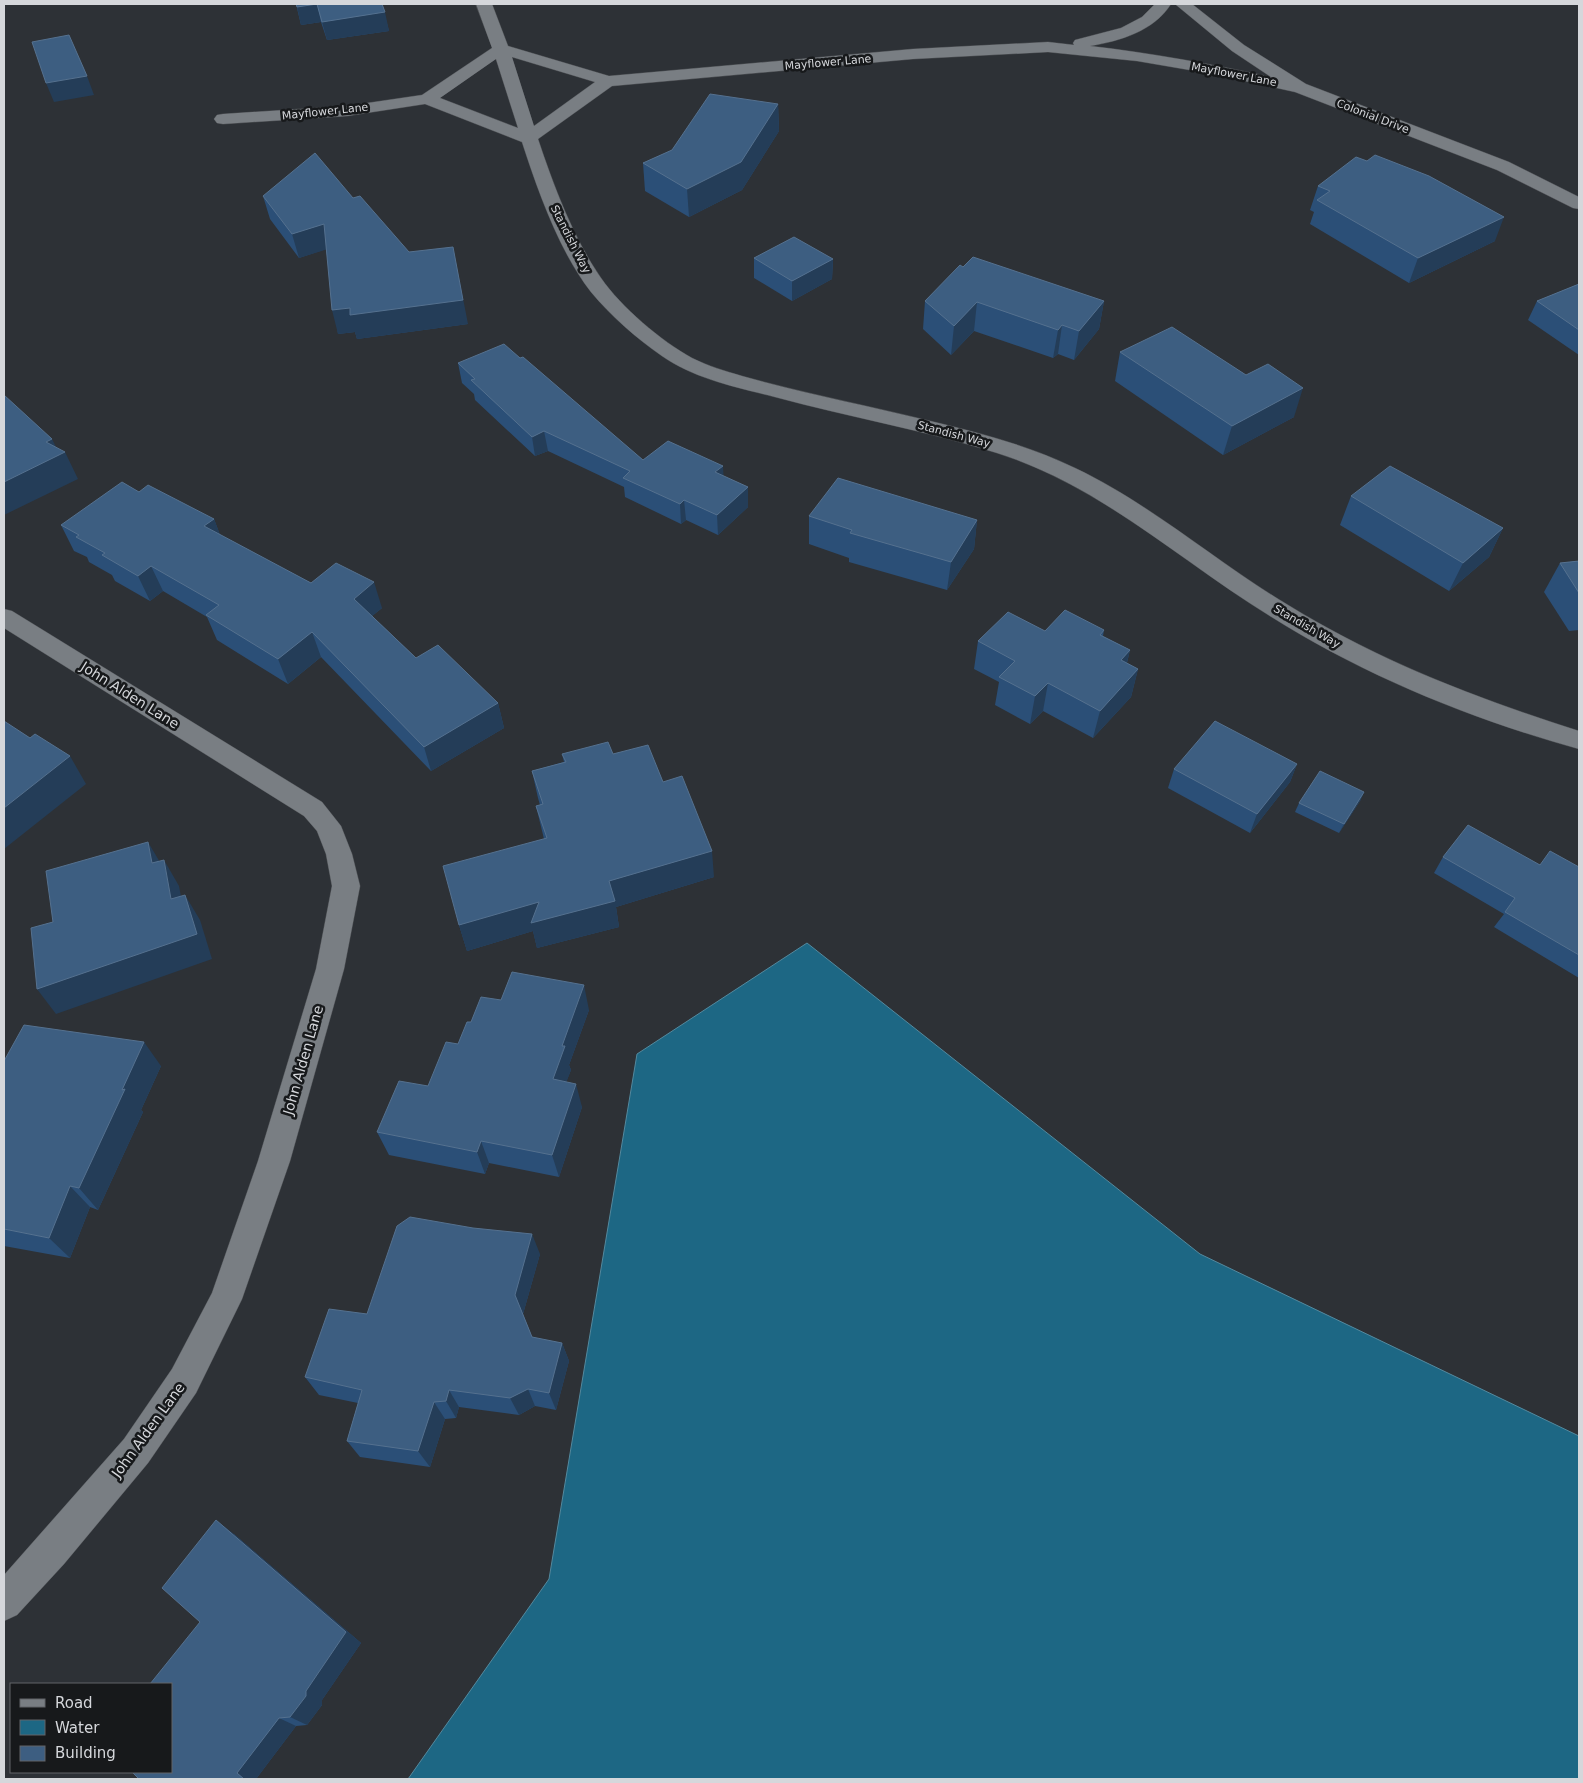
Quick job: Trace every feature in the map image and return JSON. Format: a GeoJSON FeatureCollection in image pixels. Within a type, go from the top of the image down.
{"type":"FeatureCollection","features":[{"type":"Feature","properties":{"kind":"street","name":"Standish Way"},"geometry":{"type":"LineString","coordinates":[[484,4],[501,49],[528,138],[554,207],[583,267],[600,291],[649,337],[683,362],[722,377],[834,407],[915,424],[1006,448],[1043,462],[1116,500],[1253,595],[1364,658],[1487,711],[1579,740]]}},
{"type":"Feature","properties":{"kind":"street","name":"Mayflower Lane"},"geometry":{"type":"LineString","coordinates":[[223,119],[346,111],[427,99],[501,49],[608,81],[913,54],[1048,47],[1092,41],[1130,30],[1145,23],[1163,4]]}},
{"type":"Feature","properties":{"kind":"street","name":"Colonial Drive"},"geometry":{"type":"LineString","coordinates":[[1182,4],[1238,48],[1300,88],[1494,163],[1579,204]]}},
{"type":"Feature","properties":{"kind":"street","name":"Mayflower Lane"},"geometry":{"type":"LineString","coordinates":[[1048,47],[1137,56],[1213,69],[1300,88]]}},
{"type":"Feature","properties":{"kind":"street"},"geometry":{"type":"LineString","coordinates":[[528,138],[608,81]]}},
{"type":"Feature","properties":{"kind":"street","name":"Mayflower Lane"},"geometry":{"type":"LineString","coordinates":[[427,99],[528,138]]}},
{"type":"Feature","properties":{"kind":"street","name":"John Alden Lane"},"geometry":{"type":"LineString","coordinates":[[4,617],[313,808],[328,826],[340,854],[346,886],[324,988],[274,1161],[226,1299],[184,1381],[136,1451],[51,1551],[4,1602]]}},
{"type":"Feature","properties":{"kind":"water"},"geometry":{"type":"Polygon","coordinates":[[[807,943],[1200,1254],[1579,1436],[1579,1779],[408,1779],[549,1579],[637,1054],[807,943]]]}},
{"type":"Feature","properties":{"kind":"building"},"geometry":{"type":"Polygon","coordinates":[[[296,4],[317,4],[297,7],[296,4]]]}},
{"type":"Feature","properties":{"kind":"building"},"geometry":{"type":"Polygon","coordinates":[[[317,4],[382,4],[385,12],[322,22],[317,4]]]}},
{"type":"Feature","properties":{"kind":"building"},"geometry":{"type":"Polygon","coordinates":[[[69,35],[87,76],[46,83],[32,42],[69,35]]]}},
{"type":"Feature","properties":{"kind":"building"},"geometry":{"type":"Polygon","coordinates":[[[710,94],[778,104],[741,162],[687,189],[643,163],[672,150],[710,94]]]}},
{"type":"Feature","properties":{"kind":"building"},"geometry":{"type":"Polygon","coordinates":[[[315,153],[353,198],[360,196],[409,252],[453,247],[463,300],[350,315],[350,308],[332,310],[324,224],[292,234],[263,196],[315,153]]]}},
{"type":"Feature","properties":{"kind":"building"},"geometry":{"type":"Polygon","coordinates":[[[1375,155],[1429,176],[1504,217],[1418,258],[1317,200],[1330,191],[1318,186],[1356,157],[1367,161],[1375,155]]]}},
{"type":"Feature","properties":{"kind":"building"},"geometry":{"type":"Polygon","coordinates":[[[794,237],[833,259],[792,281],[754,258],[794,237]]]}},
{"type":"Feature","properties":{"kind":"building"},"geometry":{"type":"Polygon","coordinates":[[[973,257],[1104,301],[1079,331],[1062,325],[1058,330],[977,302],[954,326],[925,301],[960,265],[963,267],[973,257]]]}},
{"type":"Feature","properties":{"kind":"building"},"geometry":{"type":"Polygon","coordinates":[[[1579,284],[1579,330],[1537,301],[1579,284]]]}},
{"type":"Feature","properties":{"kind":"building"},"geometry":{"type":"Polygon","coordinates":[[[1172,327],[1246,375],[1268,364],[1303,388],[1232,426],[1120,352],[1172,327]]]}},
{"type":"Feature","properties":{"kind":"building"},"geometry":{"type":"Polygon","coordinates":[[[504,344],[520,358],[523,357],[643,460],[668,441],[723,466],[715,472],[748,487],[717,515],[684,500],[680,504],[623,478],[630,471],[544,431],[532,437],[471,380],[475,379],[458,363],[504,344]]]}},
{"type":"Feature","properties":{"kind":"building"},"geometry":{"type":"Polygon","coordinates":[[[4,395],[52,439],[46,442],[65,452],[4,482],[4,395]]]}},
{"type":"Feature","properties":{"kind":"building"},"geometry":{"type":"Polygon","coordinates":[[[1390,466],[1503,528],[1463,563],[1351,496],[1390,466]]]}},
{"type":"Feature","properties":{"kind":"building"},"geometry":{"type":"Polygon","coordinates":[[[838,478],[977,520],[951,562],[850,533],[852,530],[809,516],[838,478]]]}},
{"type":"Feature","properties":{"kind":"building"},"geometry":{"type":"Polygon","coordinates":[[[122,482],[139,492],[148,485],[214,519],[204,526],[311,583],[336,563],[374,582],[354,599],[416,658],[438,645],[498,703],[424,747],[312,632],[278,659],[206,615],[219,605],[151,566],[138,576],[102,555],[105,553],[76,537],[79,535],[61,525],[122,482]]]}},
{"type":"Feature","properties":{"kind":"building"},"geometry":{"type":"Polygon","coordinates":[[[1579,561],[1579,593],[1560,563],[1579,561]]]}},
{"type":"Feature","properties":{"kind":"building"},"geometry":{"type":"Polygon","coordinates":[[[1065,610],[1104,630],[1100,635],[1130,650],[1121,660],[1138,669],[1100,711],[1048,683],[1035,696],[999,677],[1015,661],[978,641],[1008,612],[1045,631],[1065,610]]]}},
{"type":"Feature","properties":{"kind":"building"},"geometry":{"type":"Polygon","coordinates":[[[4,721],[30,738],[35,734],[70,756],[4,808],[4,721]]]}},
{"type":"Feature","properties":{"kind":"building"},"geometry":{"type":"Polygon","coordinates":[[[1215,721],[1297,764],[1257,814],[1174,769],[1215,721]]]}},
{"type":"Feature","properties":{"kind":"building"},"geometry":{"type":"Polygon","coordinates":[[[608,742],[613,754],[648,745],[663,782],[682,776],[712,851],[609,881],[615,901],[531,923],[539,902],[459,925],[443,866],[547,838],[536,806],[543,804],[532,771],[566,762],[562,754],[608,742]]]}},
{"type":"Feature","properties":{"kind":"building"},"geometry":{"type":"Polygon","coordinates":[[[1320,771],[1364,792],[1344,824],[1299,803],[1320,771]]]}},
{"type":"Feature","properties":{"kind":"building"},"geometry":{"type":"Polygon","coordinates":[[[1468,825],[1540,865],[1550,851],[1579,867],[1579,955],[1505,912],[1515,898],[1443,857],[1468,825]]]}},
{"type":"Feature","properties":{"kind":"building"},"geometry":{"type":"Polygon","coordinates":[[[148,842],[152,863],[164,860],[171,899],[185,895],[197,934],[37,989],[31,928],[53,922],[46,871],[148,842]]]}},
{"type":"Feature","properties":{"kind":"building"},"geometry":{"type":"Polygon","coordinates":[[[512,972],[584,985],[562,1046],[565,1046],[553,1079],[576,1084],[552,1155],[481,1141],[477,1152],[377,1132],[399,1081],[428,1086],[446,1042],[458,1044],[467,1022],[471,1022],[481,997],[501,1000],[512,972]]]}},
{"type":"Feature","properties":{"kind":"building"},"geometry":{"type":"Polygon","coordinates":[[[24,1025],[144,1042],[122,1090],[125,1089],[79,1188],[70,1186],[49,1238],[4,1229],[4,1061],[24,1025]]]}},
{"type":"Feature","properties":{"kind":"building"},"geometry":{"type":"Polygon","coordinates":[[[410,1217],[473,1228],[532,1234],[515,1295],[532,1337],[562,1343],[549,1393],[528,1389],[510,1398],[449,1390],[446,1401],[434,1402],[418,1451],[347,1441],[362,1390],[305,1377],[329,1309],[367,1314],[397,1226],[410,1217]]]}},
{"type":"Feature","properties":{"kind":"building"},"geometry":{"type":"Polygon","coordinates":[[[216,1520],[346,1632],[306,1691],[306,1696],[290,1717],[279,1718],[237,1773],[244,1779],[139,1779],[133,1773],[172,1773],[172,1683],[151,1683],[200,1622],[162,1588],[216,1520]]]}}]}
